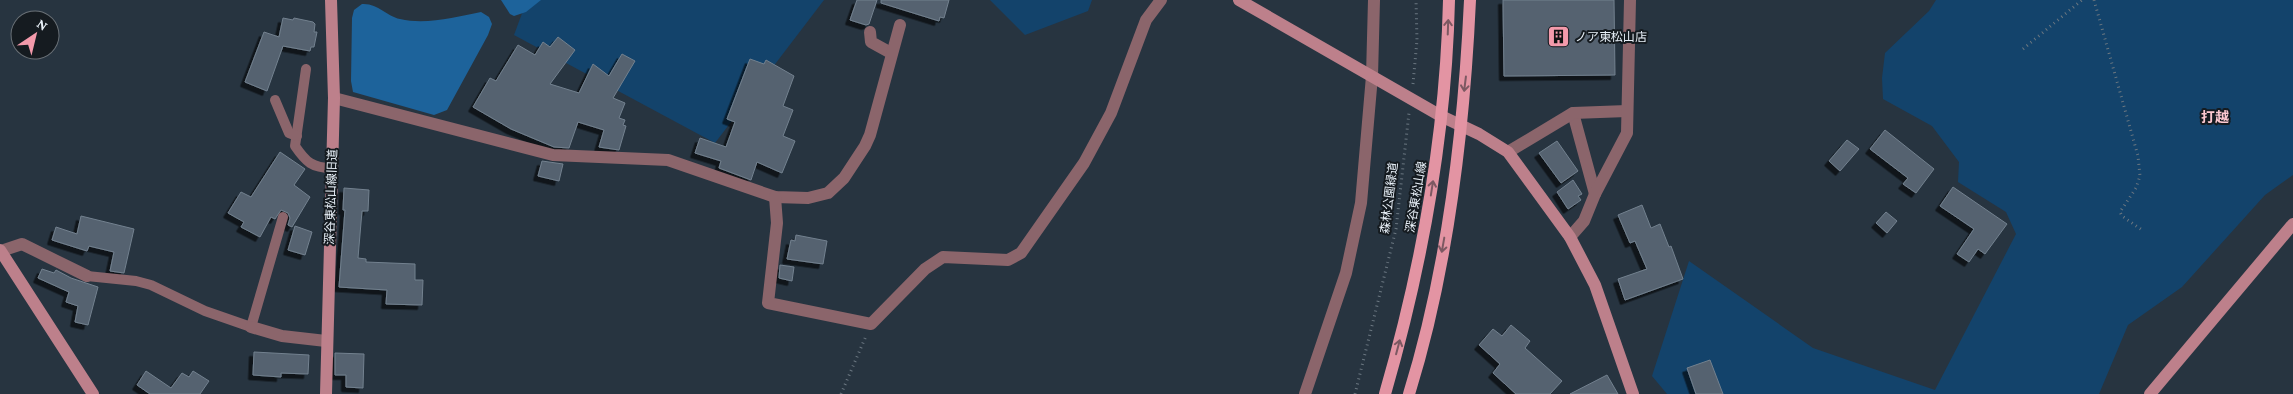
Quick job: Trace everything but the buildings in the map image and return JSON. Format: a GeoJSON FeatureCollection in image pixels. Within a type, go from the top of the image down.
{"type":"FeatureCollection","features":[{"type":"Feature","properties":{"kind":"main road","name":"深谷東松山線"},"geometry":{"type":"LineString","coordinates":[[1385,394],[1413,288],[1432,190],[1441,116],[1449,0]]}},
{"type":"Feature","properties":{"kind":"main road"},"geometry":{"type":"LineString","coordinates":[[1409,394],[1434,295],[1456,166],[1466,74],[1470,0]]}},
{"type":"Feature","properties":{"kind":"street","name":"深谷東松山線旧道"},"geometry":{"type":"LineString","coordinates":[[326,394],[334,98],[332,0]]}},
{"type":"Feature","properties":{"kind":"street"},"geometry":{"type":"LineString","coordinates":[[775,197],[777,223],[768,303],[871,324],[925,269],[943,257],[1008,260],[1021,253],[1084,163],[1111,113],[1146,20],[1161,0]]}},
{"type":"Feature","properties":{"kind":"street"},"geometry":{"type":"LineString","coordinates":[[1239,0],[1441,116],[1480,134],[1508,152],[1570,237],[1595,286],[1633,394]]}},
{"type":"Feature","properties":{"kind":"street"},"geometry":{"type":"LineString","coordinates":[[1305,394],[1346,273],[1361,203],[1372,76],[1374,0]]}},
{"type":"Feature","properties":{"kind":"street"},"geometry":{"type":"LineString","coordinates":[[1570,237],[1584,221],[1595,194],[1627,133],[1630,0]]}},
{"type":"Feature","properties":{"kind":"street"},"geometry":{"type":"LineString","coordinates":[[334,98],[553,156],[668,160],[775,197],[820,196],[837,187],[865,146],[870,135],[900,25]]}},
{"type":"Feature","properties":{"kind":"street"},"geometry":{"type":"LineString","coordinates":[[870,32],[871,42],[891,53]]}},
{"type":"Feature","properties":{"kind":"street"},"geometry":{"type":"LineString","coordinates":[[1508,152],[1573,113],[1627,112]]}},
{"type":"Feature","properties":{"kind":"street"},"geometry":{"type":"LineString","coordinates":[[1573,113],[1595,194]]}},
{"type":"Feature","properties":{"kind":"street"},"geometry":{"type":"LineString","coordinates":[[2150,394],[2293,224]]}},
{"type":"Feature","properties":{"kind":"street"},"geometry":{"type":"LineString","coordinates":[[87,276],[22,244],[1,251],[92,394]]}},
{"type":"Feature","properties":{"kind":"street"},"geometry":{"type":"LineString","coordinates":[[251,327],[282,336],[326,341]]}},
{"type":"Feature","properties":{"kind":"lane"},"geometry":{"type":"LineString","coordinates":[[306,69],[295,146],[303,158],[318,168],[332,168]]}},
{"type":"Feature","properties":{"kind":"lane"},"geometry":{"type":"LineString","coordinates":[[275,100],[289,133],[296,136]]}},
{"type":"Feature","properties":{"kind":"lane"},"geometry":{"type":"LineString","coordinates":[[87,276],[136,281],[151,285],[205,311],[251,327],[283,217]]}},
{"type":"Feature","properties":{"kind":"path","name":"森林公園緑道"},"geometry":{"type":"LineString","coordinates":[[1354,394],[1396,229],[1412,99],[1417,40],[1416,0]]}},
{"type":"Feature","properties":{"kind":"path"},"geometry":{"type":"LineString","coordinates":[[2023,49],[2082,0]]}},
{"type":"Feature","properties":{"kind":"path"},"geometry":{"type":"LineString","coordinates":[[2094,0],[2138,156],[2140,176],[2136,188],[2120,212],[2122,216],[2142,230]]}},
{"type":"Feature","properties":{"kind":"path"},"geometry":{"type":"LineString","coordinates":[[841,394],[871,324]]}},
{"type":"Feature","properties":{"kind":"shaded area"},"geometry":{"type":"Polygon","coordinates":[[[501,0],[541,0],[526,12],[514,16],[510,14],[501,0]]]}},
{"type":"Feature","properties":{"kind":"shaded area"},"geometry":{"type":"Polygon","coordinates":[[[527,0],[824,0],[715,143],[514,35],[527,0]]]}},
{"type":"Feature","properties":{"kind":"shaded area"},"geometry":{"type":"Polygon","coordinates":[[[990,0],[1092,0],[1088,11],[1025,35],[990,0]]]}},
{"type":"Feature","properties":{"kind":"shaded area"},"geometry":{"type":"Polygon","coordinates":[[[1936,0],[2293,0],[2293,175],[2265,195],[2182,287],[2128,325],[2099,394],[1667,394],[1652,376],[1689,261],[1813,348],[1935,390],[2016,234],[2006,212],[1958,182],[1959,162],[1932,126],[1883,99],[1882,78],[1885,53],[1929,11],[1936,0]]]}},
{"type":"Feature","properties":{"kind":"shaded area"},"geometry":{"type":"Polygon","coordinates":[[[362,4],[373,5],[395,17],[410,21],[441,20],[481,12],[489,17],[492,24],[488,35],[447,110],[434,115],[353,92],[351,81],[352,18],[354,10],[362,4]]]}},
{"type":"Feature","properties":{"kind":"place","name":"ノア東松山店"},"geometry":{"type":"Point","coordinates":[1559,37]}},
{"type":"Feature","properties":{"kind":"district","name":"打越"},"geometry":{"type":"Point","coordinates":[2215,117]}}]}
